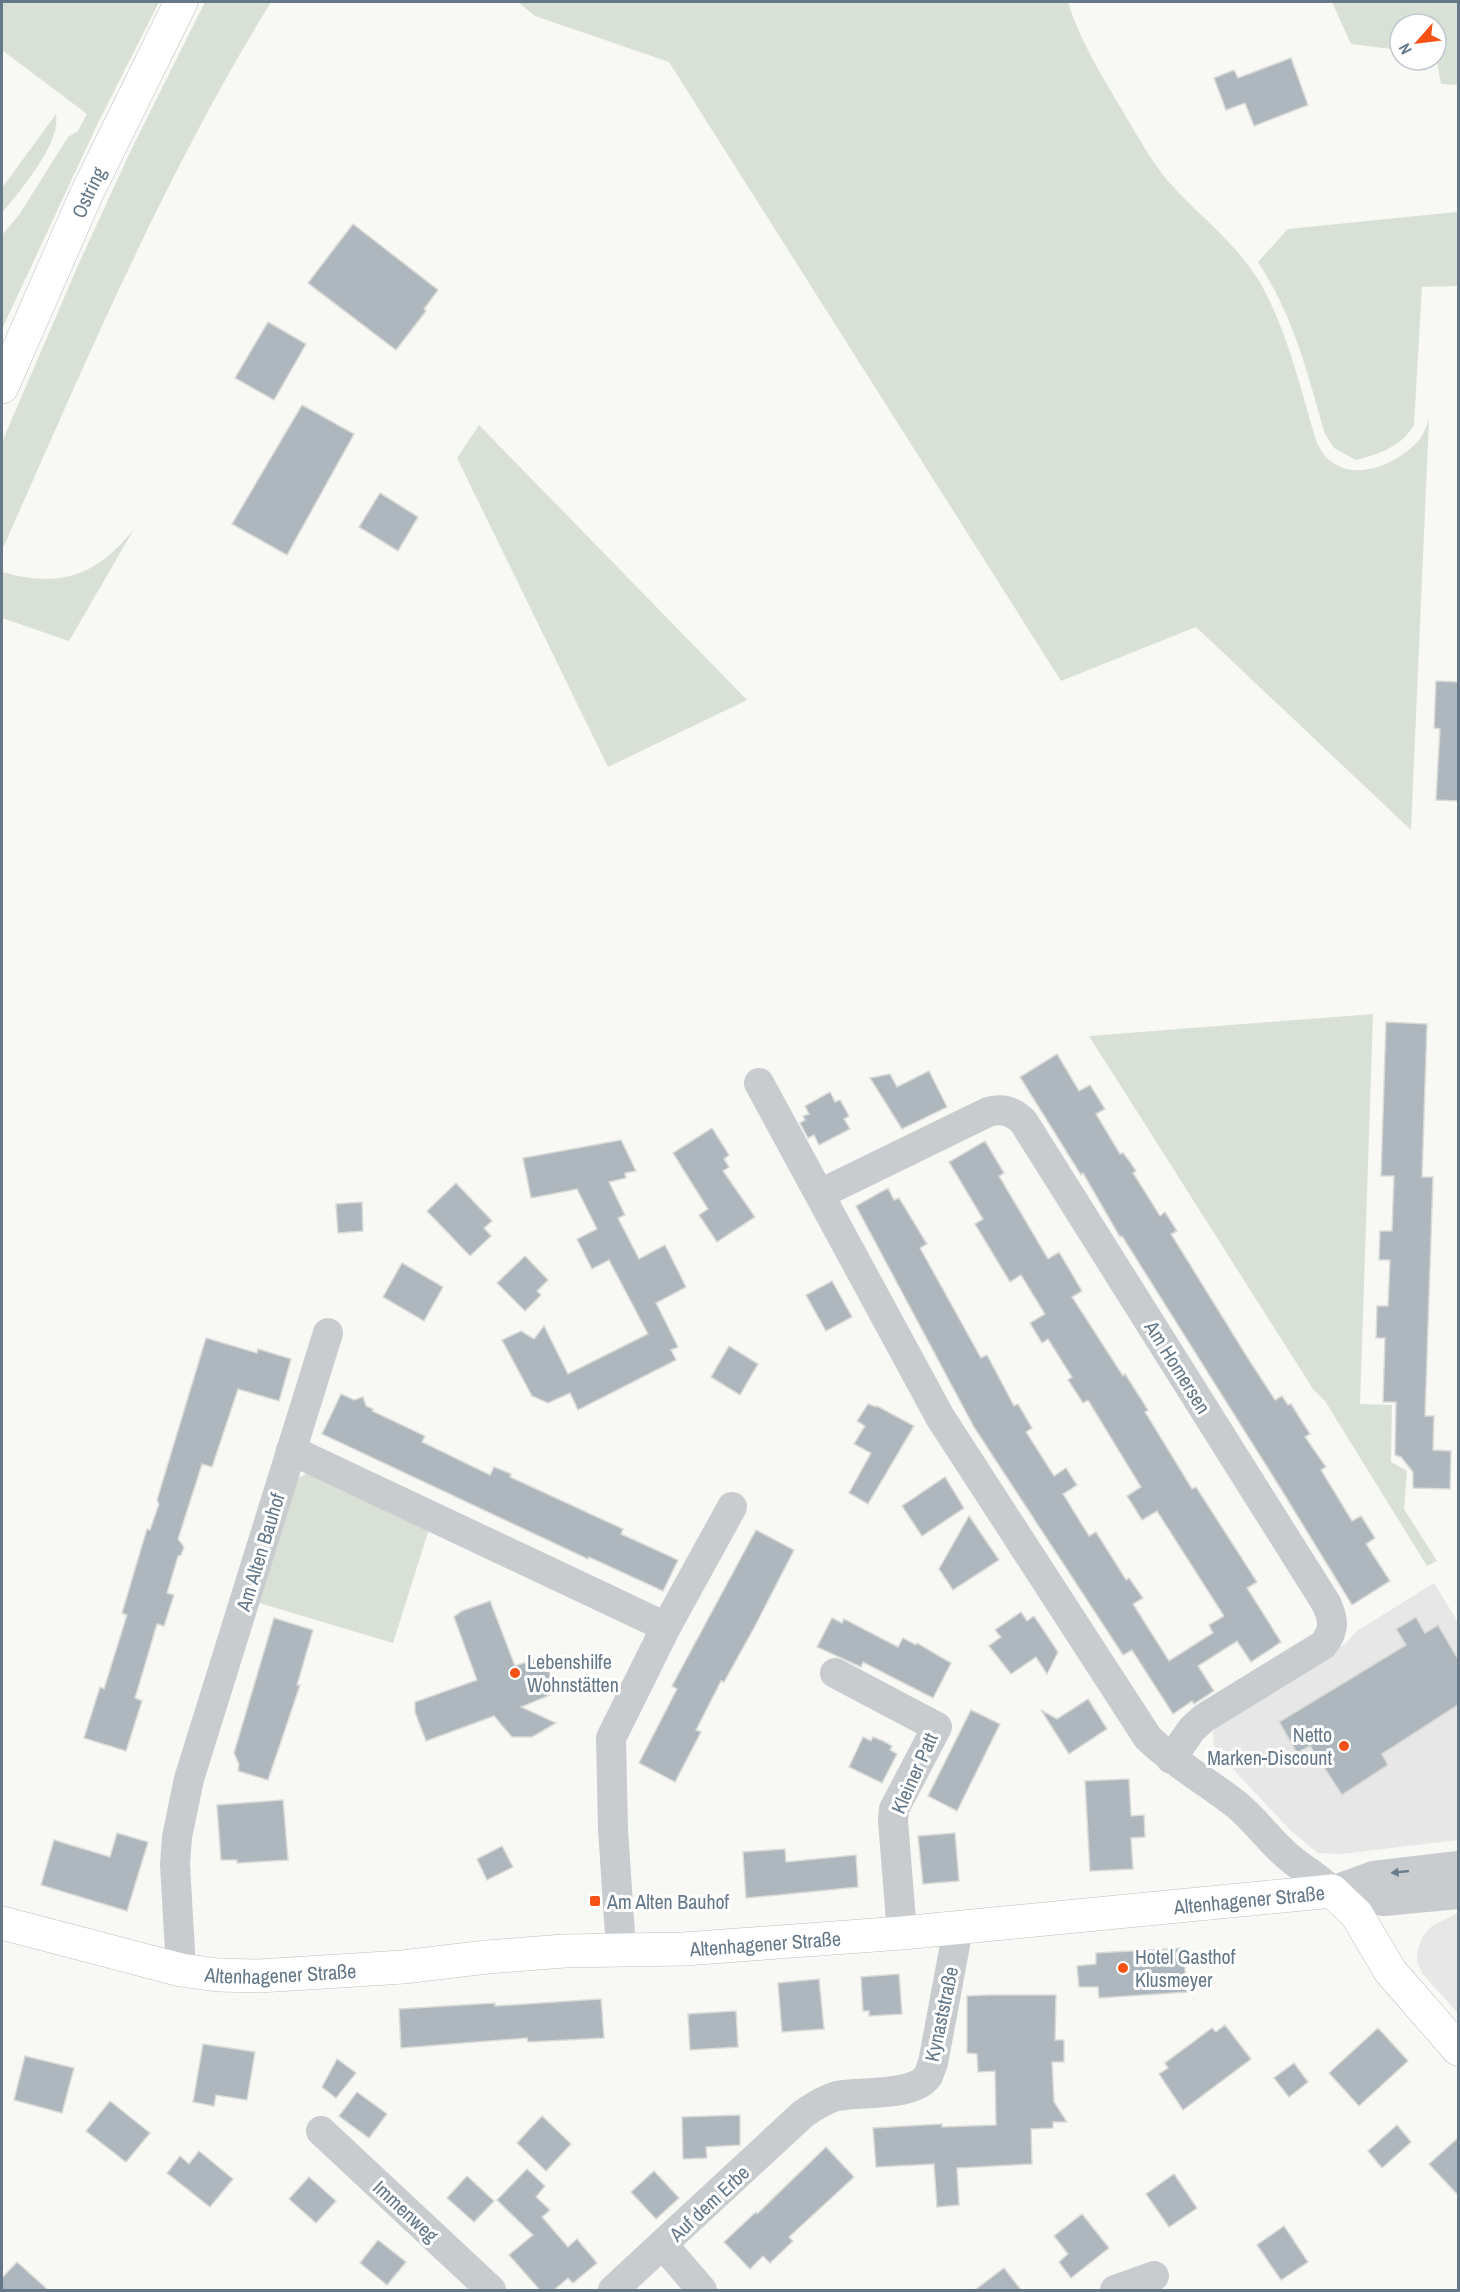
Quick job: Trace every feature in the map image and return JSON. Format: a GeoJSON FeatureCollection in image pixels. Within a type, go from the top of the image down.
{"type":"FeatureCollection","features":[{"type":"Feature","properties":{"kind":"main road","name":"Ostring"},"geometry":{"type":"LineString","coordinates":[[2,387],[86,195],[181,2]]}},
{"type":"Feature","properties":{"kind":"main road","name":"Altenhagener Straße"},"geometry":{"type":"LineString","coordinates":[[2,1923],[181,1971],[259,1976],[403,1967],[564,1951],[684,1949],[902,1933],[1332,1892],[1357,1915],[1390,1971],[1458,2049]]}},
{"type":"Feature","properties":{"kind":"street"},"geometry":{"type":"LineString","coordinates":[[759,1083],[959,1448],[1148,1738],[1171,1759],[1238,1806],[1264,1830],[1282,1851],[1320,1879],[1332,1892],[1384,1901],[1458,1894]]}},
{"type":"Feature","properties":{"kind":"street","name":"Am Homersen"},"geometry":{"type":"LineString","coordinates":[[819,1194],[988,1112],[998,1109],[1015,1114],[1023,1121],[1326,1603],[1333,1622],[1329,1637],[1323,1645],[1204,1718],[1192,1729],[1171,1759]]}},
{"type":"Feature","properties":{"kind":"street","name":"Am Alten Bauhof"},"geometry":{"type":"LineString","coordinates":[[181,1971],[175,1864],[189,1779],[328,1333]]}},
{"type":"Feature","properties":{"kind":"street"},"geometry":{"type":"LineString","coordinates":[[291,1450],[666,1627]]}},
{"type":"Feature","properties":{"kind":"street"},"geometry":{"type":"LineString","coordinates":[[621,1950],[613,1829],[611,1738],[666,1627],[732,1507]]}},
{"type":"Feature","properties":{"kind":"street","name":"Kleiner Patt"},"geometry":{"type":"LineString","coordinates":[[835,1673],[937,1727],[894,1809],[902,1933]]}},
{"type":"Feature","properties":{"kind":"street"},"geometry":{"type":"LineString","coordinates":[[1332,1892],[1373,1876],[1458,1866]]}},
{"type":"Feature","properties":{"kind":"street","name":"Kynaststraße"},"geometry":{"type":"LineString","coordinates":[[803,2114],[835,2097],[905,2089],[919,2084],[927,2076],[933,2062],[955,1945],[952,1927]]}},
{"type":"Feature","properties":{"kind":"street","name":"Auf dem Erbe"},"geometry":{"type":"LineString","coordinates":[[613,2290],[664,2246],[803,2114]]}},
{"type":"Feature","properties":{"kind":"street","name":"Immenweg"},"geometry":{"type":"LineString","coordinates":[[321,2131],[491,2290]]}},
{"type":"Feature","properties":{"kind":"street"},"geometry":{"type":"LineString","coordinates":[[664,2246],[702,2290]]}},
{"type":"Feature","properties":{"kind":"street"},"geometry":{"type":"LineString","coordinates":[[1114,2290],[1154,2276]]}},
{"type":"Feature","properties":{"kind":"shaded area"},"geometry":{"type":"Polygon","coordinates":[[[2,2],[159,2],[98,123],[2,329],[2,235],[19,215],[68,137],[78,131],[87,114],[2,50],[2,2]]]}},
{"type":"Feature","properties":{"kind":"shaded area"},"geometry":{"type":"Polygon","coordinates":[[[205,2],[271,2],[232,68],[161,202],[95,340],[2,550],[2,442],[80,261],[132,148],[205,2]]]}},
{"type":"Feature","properties":{"kind":"shaded area"},"geometry":{"type":"Polygon","coordinates":[[[518,2],[1068,2],[1093,60],[1156,164],[1178,192],[1239,254],[1259,281],[1278,319],[1317,443],[1326,456],[1338,466],[1350,470],[1375,468],[1400,457],[1410,449],[1421,438],[1429,419],[1411,830],[1196,627],[1061,681],[669,62],[535,16],[518,2]]]}},
{"type":"Feature","properties":{"kind":"shaded area"},"geometry":{"type":"Polygon","coordinates":[[[1332,2],[1458,2],[1458,85],[1441,84],[1439,72],[1448,72],[1448,12],[1388,12],[1388,49],[1351,44],[1332,2]]]}},
{"type":"Feature","properties":{"kind":"shaded area"},"geometry":{"type":"Polygon","coordinates":[[[56,114],[56,126],[46,153],[2,213],[2,188],[56,114]]]}},
{"type":"Feature","properties":{"kind":"shaded area"},"geometry":{"type":"Polygon","coordinates":[[[1458,213],[1458,286],[1422,287],[1414,425],[1409,433],[1396,444],[1381,452],[1356,460],[1334,448],[1325,434],[1290,324],[1258,262],[1288,229],[1458,213]]]}},
{"type":"Feature","properties":{"kind":"shaded area"},"geometry":{"type":"Polygon","coordinates":[[[479,425],[747,700],[608,767],[457,458],[479,425]]]}},
{"type":"Feature","properties":{"kind":"shaded area"},"geometry":{"type":"Polygon","coordinates":[[[134,529],[69,641],[2,618],[2,572],[41,579],[75,574],[91,568],[105,558],[134,529]]]}},
{"type":"Feature","properties":{"kind":"shaded area"},"geometry":{"type":"Polygon","coordinates":[[[1373,1014],[1360,1404],[1392,1405],[1391,1462],[1407,1471],[1404,1509],[1437,1561],[1427,1566],[1325,1401],[1313,1389],[1089,1036],[1373,1014]]]}},
{"type":"Feature","properties":{"kind":"shaded area"},"geometry":{"type":"Polygon","coordinates":[[[311,1474],[429,1529],[393,1643],[256,1602],[296,1479],[311,1474]]]}},
{"type":"Feature","properties":{"kind":"shaded area"},"geometry":{"type":"Polygon","coordinates":[[[1434,1583],[1458,1622],[1458,1840],[1341,1854],[1318,1853],[1291,1831],[1218,1753],[1214,1746],[1213,1732],[1217,1724],[1235,1711],[1345,1644],[1357,1631],[1434,1583]]]}},
{"type":"Feature","properties":{"kind":"shaded area"},"geometry":{"type":"Polygon","coordinates":[[[1458,1913],[1458,2013],[1422,1973],[1417,1961],[1418,1948],[1423,1936],[1432,1926],[1458,1913]]]}},
{"type":"Feature","properties":{"kind":"building"},"geometry":{"type":"Polygon","coordinates":[[[1291,58],[1308,105],[1254,126],[1245,103],[1226,110],[1214,78],[1234,70],[1238,78],[1291,58]]]}},
{"type":"Feature","properties":{"kind":"building"},"geometry":{"type":"Polygon","coordinates":[[[353,224],[438,290],[424,309],[426,311],[396,350],[308,283],[353,224]]]}},
{"type":"Feature","properties":{"kind":"building"},"geometry":{"type":"Polygon","coordinates":[[[268,322],[306,344],[274,400],[235,378],[268,322]]]}},
{"type":"Feature","properties":{"kind":"building"},"geometry":{"type":"Polygon","coordinates":[[[302,405],[354,434],[287,555],[232,524],[302,405]]]}},
{"type":"Feature","properties":{"kind":"building"},"geometry":{"type":"Polygon","coordinates":[[[380,493],[418,517],[398,551],[359,527],[380,493]]]}},
{"type":"Feature","properties":{"kind":"building"},"geometry":{"type":"Polygon","coordinates":[[[1436,681],[1458,682],[1458,801],[1436,800],[1440,729],[1434,728],[1436,681]]]}},
{"type":"Feature","properties":{"kind":"building"},"geometry":{"type":"Polygon","coordinates":[[[1386,1022],[1427,1024],[1422,1177],[1433,1177],[1425,1416],[1434,1416],[1433,1450],[1451,1451],[1450,1489],[1413,1488],[1413,1472],[1401,1457],[1395,1455],[1396,1402],[1383,1402],[1385,1338],[1376,1338],[1377,1306],[1388,1306],[1390,1260],[1379,1260],[1380,1231],[1392,1231],[1394,1176],[1381,1176],[1386,1022]]]}},
{"type":"Feature","properties":{"kind":"building"},"geometry":{"type":"Polygon","coordinates":[[[1057,1054],[1079,1091],[1090,1085],[1105,1109],[1096,1114],[1120,1154],[1123,1153],[1136,1171],[1133,1173],[1160,1216],[1165,1212],[1177,1231],[1171,1234],[1249,1360],[1275,1400],[1282,1396],[1288,1405],[1291,1404],[1310,1434],[1305,1437],[1326,1467],[1321,1470],[1352,1521],[1361,1516],[1375,1538],[1366,1544],[1390,1581],[1352,1605],[1122,1236],[1120,1237],[1083,1173],[1081,1175],[1020,1077],[1057,1054]]]}},
{"type":"Feature","properties":{"kind":"building"},"geometry":{"type":"Polygon","coordinates":[[[929,1071],[947,1107],[902,1129],[870,1078],[890,1074],[897,1087],[929,1071]]]}},
{"type":"Feature","properties":{"kind":"building"},"geometry":{"type":"Polygon","coordinates":[[[830,1092],[835,1102],[840,1100],[849,1116],[844,1119],[850,1129],[819,1145],[814,1135],[808,1138],[800,1123],[805,1120],[803,1116],[809,1114],[805,1106],[830,1092]]]}},
{"type":"Feature","properties":{"kind":"building"},"geometry":{"type":"Polygon","coordinates":[[[712,1128],[729,1155],[724,1159],[729,1167],[723,1171],[755,1217],[717,1242],[699,1215],[708,1209],[673,1153],[712,1128]]]}},
{"type":"Feature","properties":{"kind":"building"},"geometry":{"type":"Polygon","coordinates":[[[621,1140],[636,1171],[625,1173],[626,1178],[609,1182],[625,1215],[618,1218],[639,1259],[665,1245],[686,1287],[656,1303],[678,1347],[671,1350],[676,1360],[578,1410],[570,1393],[548,1403],[532,1396],[502,1340],[521,1331],[534,1339],[544,1326],[568,1374],[648,1334],[609,1260],[592,1269],[577,1239],[597,1229],[577,1189],[531,1198],[523,1158],[621,1140]]]}},
{"type":"Feature","properties":{"kind":"building"},"geometry":{"type":"Polygon","coordinates":[[[985,1141],[1004,1173],[999,1176],[1048,1259],[1059,1252],[1082,1291],[1072,1297],[1148,1410],[1145,1412],[1192,1489],[1196,1487],[1257,1582],[1247,1588],[1281,1642],[1251,1662],[1237,1641],[1198,1666],[1214,1691],[1194,1704],[1192,1701],[1173,1714],[1132,1650],[1123,1655],[974,1427],[856,1206],[888,1188],[894,1200],[899,1198],[927,1244],[920,1248],[981,1358],[987,1355],[1014,1406],[1018,1404],[1032,1428],[1026,1432],[1054,1476],[1066,1468],[1077,1485],[1063,1494],[1089,1536],[1096,1532],[1126,1580],[1129,1578],[1143,1598],[1133,1604],[1169,1661],[1213,1633],[1209,1625],[1224,1616],[1157,1511],[1142,1520],[1127,1496],[1141,1487],[1088,1400],[1083,1403],[1068,1380],[1072,1377],[1048,1339],[1042,1343],[1030,1323],[1045,1314],[1021,1275],[1010,1282],[975,1224],[983,1219],[949,1162],[985,1141]]]}},
{"type":"Feature","properties":{"kind":"building"},"geometry":{"type":"Polygon","coordinates":[[[456,1183],[492,1221],[484,1228],[491,1236],[470,1256],[427,1211],[456,1183]]]}},
{"type":"Feature","properties":{"kind":"building"},"geometry":{"type":"Polygon","coordinates":[[[362,1202],[363,1231],[338,1233],[336,1204],[362,1202]]]}},
{"type":"Feature","properties":{"kind":"building"},"geometry":{"type":"Polygon","coordinates":[[[525,1256],[548,1280],[537,1291],[541,1295],[525,1311],[497,1283],[525,1256]]]}},
{"type":"Feature","properties":{"kind":"building"},"geometry":{"type":"Polygon","coordinates":[[[402,1263],[443,1287],[424,1321],[383,1297],[402,1263]]]}},
{"type":"Feature","properties":{"kind":"building"},"geometry":{"type":"Polygon","coordinates":[[[832,1281],[852,1317],[826,1331],[806,1295],[832,1281]]]}},
{"type":"Feature","properties":{"kind":"building"},"geometry":{"type":"Polygon","coordinates":[[[206,1338],[257,1353],[258,1349],[291,1359],[279,1401],[238,1389],[212,1467],[202,1464],[178,1539],[184,1547],[181,1555],[178,1556],[167,1593],[174,1595],[164,1626],[157,1624],[135,1698],[142,1701],[126,1751],[84,1738],[100,1687],[104,1689],[127,1615],[122,1613],[147,1529],[150,1530],[159,1504],[157,1500],[206,1338]]]}},
{"type":"Feature","properties":{"kind":"building"},"geometry":{"type":"Polygon","coordinates":[[[729,1346],[758,1364],[740,1395],[711,1377],[729,1346]]]}},
{"type":"Feature","properties":{"kind":"building"},"geometry":{"type":"Polygon","coordinates":[[[341,1394],[354,1400],[363,1397],[366,1406],[373,1409],[372,1411],[425,1436],[422,1442],[490,1475],[494,1467],[511,1474],[510,1477],[623,1529],[621,1534],[678,1560],[663,1591],[589,1557],[588,1559],[322,1434],[341,1394]]]}},
{"type":"Feature","properties":{"kind":"building"},"geometry":{"type":"Polygon","coordinates":[[[868,1404],[877,1406],[914,1426],[868,1504],[849,1493],[871,1453],[854,1444],[865,1426],[857,1421],[868,1404]]]}},
{"type":"Feature","properties":{"kind":"building"},"geometry":{"type":"Polygon","coordinates":[[[945,1477],[964,1508],[922,1536],[902,1506],[945,1477]]]}},
{"type":"Feature","properties":{"kind":"building"},"geometry":{"type":"Polygon","coordinates":[[[969,1516],[999,1560],[953,1590],[939,1569],[969,1516]]]}},
{"type":"Feature","properties":{"kind":"building"},"geometry":{"type":"Polygon","coordinates":[[[756,1530],[794,1550],[724,1682],[721,1681],[696,1730],[701,1732],[675,1782],[639,1763],[677,1689],[672,1686],[756,1530]]]}},
{"type":"Feature","properties":{"kind":"building","name":"Lebenshilfe Wohnstätten"},"geometry":{"type":"Polygon","coordinates":[[[490,1601],[515,1666],[543,1656],[557,1692],[521,1707],[556,1723],[532,1737],[512,1737],[494,1716],[426,1741],[415,1712],[415,1702],[477,1680],[454,1617],[462,1611],[490,1601]]]}},
{"type":"Feature","properties":{"kind":"building"},"geometry":{"type":"Polygon","coordinates":[[[1021,1612],[1027,1621],[1034,1616],[1058,1652],[1047,1674],[1036,1657],[1011,1674],[989,1646],[1001,1637],[995,1630],[1021,1612]]]}},
{"type":"Feature","properties":{"kind":"building"},"geometry":{"type":"Polygon","coordinates":[[[1416,1617],[1425,1633],[1438,1625],[1458,1659],[1458,1705],[1382,1754],[1388,1765],[1342,1795],[1310,1746],[1297,1753],[1279,1722],[1406,1645],[1396,1629],[1416,1617]]]}},
{"type":"Feature","properties":{"kind":"building"},"geometry":{"type":"Polygon","coordinates":[[[274,1618],[313,1630],[297,1685],[300,1685],[268,1780],[238,1771],[239,1764],[234,1753],[274,1618]]]}},
{"type":"Feature","properties":{"kind":"building"},"geometry":{"type":"Polygon","coordinates":[[[832,1618],[842,1623],[844,1619],[898,1647],[903,1638],[916,1645],[917,1643],[951,1663],[933,1698],[863,1662],[861,1667],[817,1647],[832,1618]]]}},
{"type":"Feature","properties":{"kind":"building"},"geometry":{"type":"Polygon","coordinates":[[[1088,1699],[1107,1729],[1069,1754],[1041,1710],[1057,1719],[1088,1699]]]}},
{"type":"Feature","properties":{"kind":"building"},"geometry":{"type":"Polygon","coordinates":[[[971,1710],[1000,1724],[957,1811],[928,1796],[971,1710]]]}},
{"type":"Feature","properties":{"kind":"building"},"geometry":{"type":"Polygon","coordinates":[[[863,1737],[871,1741],[873,1737],[883,1741],[892,1746],[890,1750],[897,1754],[882,1783],[849,1767],[863,1737]]]}},
{"type":"Feature","properties":{"kind":"building"},"geometry":{"type":"Polygon","coordinates":[[[1129,1779],[1131,1816],[1144,1815],[1145,1837],[1131,1838],[1133,1869],[1090,1871],[1085,1781],[1129,1779]]]}},
{"type":"Feature","properties":{"kind":"building"},"geometry":{"type":"Polygon","coordinates":[[[283,1800],[288,1860],[237,1863],[237,1860],[221,1860],[217,1805],[283,1800]]]}},
{"type":"Feature","properties":{"kind":"building"},"geometry":{"type":"Polygon","coordinates":[[[117,1833],[148,1842],[127,1911],[41,1885],[54,1840],[110,1857],[117,1833]]]}},
{"type":"Feature","properties":{"kind":"building"},"geometry":{"type":"Polygon","coordinates":[[[955,1833],[959,1881],[923,1884],[918,1836],[955,1833]]]}},
{"type":"Feature","properties":{"kind":"building"},"geometry":{"type":"Polygon","coordinates":[[[502,1846],[513,1867],[487,1880],[477,1859],[502,1846]]]}},
{"type":"Feature","properties":{"kind":"building"},"geometry":{"type":"Polygon","coordinates":[[[785,1849],[786,1862],[856,1855],[858,1887],[746,1898],[743,1852],[785,1849]]]}},
{"type":"Feature","properties":{"kind":"building"},"geometry":{"type":"Polygon","coordinates":[[[1183,1948],[1187,1992],[1099,1998],[1098,1987],[1079,1987],[1077,1966],[1096,1964],[1096,1953],[1183,1948]]]}},
{"type":"Feature","properties":{"kind":"building"},"geometry":{"type":"Polygon","coordinates":[[[899,1974],[902,2014],[869,2016],[869,2011],[863,2011],[861,1977],[899,1974]]]}},
{"type":"Feature","properties":{"kind":"building"},"geometry":{"type":"Polygon","coordinates":[[[819,1979],[824,2029],[782,2032],[778,1983],[819,1979]]]}},
{"type":"Feature","properties":{"kind":"building"},"geometry":{"type":"Polygon","coordinates":[[[1056,1995],[1055,2040],[1064,2040],[1064,2062],[1052,2062],[1054,2102],[1067,2122],[1053,2122],[1053,2128],[1031,2129],[1032,2164],[957,2168],[959,2205],[937,2207],[934,2164],[876,2167],[873,2128],[942,2124],[942,2127],[996,2125],[995,2071],[978,2072],[977,2054],[967,2053],[967,1996],[1056,1995]]]}},
{"type":"Feature","properties":{"kind":"building"},"geometry":{"type":"Polygon","coordinates":[[[601,1999],[604,2038],[528,2042],[527,2038],[401,2048],[399,2009],[601,1999]]]}},
{"type":"Feature","properties":{"kind":"building"},"geometry":{"type":"Polygon","coordinates":[[[736,2011],[738,2047],[690,2050],[688,2014],[736,2011]]]}},
{"type":"Feature","properties":{"kind":"building"},"geometry":{"type":"Polygon","coordinates":[[[1225,2025],[1251,2059],[1183,2110],[1159,2074],[1168,2068],[1165,2063],[1212,2028],[1216,2032],[1225,2025]]]}},
{"type":"Feature","properties":{"kind":"building"},"geometry":{"type":"Polygon","coordinates":[[[1378,2028],[1408,2061],[1359,2106],[1329,2073],[1378,2028]]]}},
{"type":"Feature","properties":{"kind":"building"},"geometry":{"type":"Polygon","coordinates":[[[203,2044],[255,2052],[247,2100],[216,2095],[214,2106],[193,2102],[203,2044]]]}},
{"type":"Feature","properties":{"kind":"building"},"geometry":{"type":"Polygon","coordinates":[[[25,2056],[74,2068],[62,2113],[14,2100],[25,2056]]]}},
{"type":"Feature","properties":{"kind":"building"},"geometry":{"type":"Polygon","coordinates":[[[337,2059],[356,2073],[336,2098],[322,2087],[337,2059]]]}},
{"type":"Feature","properties":{"kind":"building"},"geometry":{"type":"Polygon","coordinates":[[[1294,2063],[1308,2082],[1289,2097],[1274,2078],[1294,2063]]]}},
{"type":"Feature","properties":{"kind":"building"},"geometry":{"type":"Polygon","coordinates":[[[357,2092],[387,2114],[369,2138],[339,2116],[357,2092]]]}},
{"type":"Feature","properties":{"kind":"building"},"geometry":{"type":"Polygon","coordinates":[[[110,2101],[150,2133],[126,2162],[86,2131],[110,2101]]]}},
{"type":"Feature","properties":{"kind":"building"},"geometry":{"type":"Polygon","coordinates":[[[740,2115],[740,2145],[706,2147],[707,2158],[683,2159],[682,2117],[740,2115]]]}},
{"type":"Feature","properties":{"kind":"building"},"geometry":{"type":"Polygon","coordinates":[[[542,2116],[571,2144],[546,2171],[517,2143],[542,2116]]]}},
{"type":"Feature","properties":{"kind":"building"},"geometry":{"type":"Polygon","coordinates":[[[1397,2125],[1411,2142],[1382,2168],[1368,2151],[1397,2125]]]}},
{"type":"Feature","properties":{"kind":"building"},"geometry":{"type":"Polygon","coordinates":[[[1458,2138],[1458,2195],[1429,2164],[1458,2138]]]}},
{"type":"Feature","properties":{"kind":"building"},"geometry":{"type":"Polygon","coordinates":[[[826,2147],[854,2177],[789,2237],[793,2241],[770,2263],[763,2256],[750,2269],[724,2242],[756,2212],[757,2214],[826,2147]]]}},
{"type":"Feature","properties":{"kind":"building"},"geometry":{"type":"Polygon","coordinates":[[[199,2151],[233,2179],[210,2207],[167,2173],[180,2156],[189,2164],[199,2151]]]}},
{"type":"Feature","properties":{"kind":"building"},"geometry":{"type":"Polygon","coordinates":[[[527,2169],[545,2186],[536,2197],[550,2210],[542,2217],[568,2247],[577,2239],[597,2263],[573,2283],[568,2278],[554,2290],[540,2290],[509,2255],[533,2235],[497,2200],[527,2169]]]}},
{"type":"Feature","properties":{"kind":"building"},"geometry":{"type":"Polygon","coordinates":[[[654,2171],[679,2198],[656,2219],[631,2192],[654,2171]]]}},
{"type":"Feature","properties":{"kind":"building"},"geometry":{"type":"Polygon","coordinates":[[[1174,2174],[1197,2208],[1169,2227],[1146,2194],[1174,2174]]]}},
{"type":"Feature","properties":{"kind":"building"},"geometry":{"type":"Polygon","coordinates":[[[467,2176],[494,2201],[474,2222],[447,2198],[467,2176]]]}},
{"type":"Feature","properties":{"kind":"building"},"geometry":{"type":"Polygon","coordinates":[[[309,2177],[336,2201],[316,2223],[289,2199],[309,2177]]]}},
{"type":"Feature","properties":{"kind":"building"},"geometry":{"type":"Polygon","coordinates":[[[1082,2214],[1109,2248],[1071,2278],[1059,2262],[1068,2254],[1054,2236],[1082,2214]]]}},
{"type":"Feature","properties":{"kind":"building"},"geometry":{"type":"Polygon","coordinates":[[[1284,2226],[1308,2262],[1281,2280],[1257,2245],[1284,2226]]]}},
{"type":"Feature","properties":{"kind":"building"},"geometry":{"type":"Polygon","coordinates":[[[378,2240],[406,2262],[387,2285],[360,2263],[378,2240]]]}},
{"type":"Feature","properties":{"kind":"building"},"geometry":{"type":"Polygon","coordinates":[[[17,2262],[48,2290],[2,2290],[2,2278],[17,2262]]]}},
{"type":"Feature","properties":{"kind":"building"},"geometry":{"type":"Polygon","coordinates":[[[1004,2268],[1021,2290],[975,2290],[1004,2268]]]}},
{"type":"Feature","properties":{"kind":"place","name":"Lebenshilfe Wohnstätten"},"geometry":{"type":"Point","coordinates":[515,1673]}},
{"type":"Feature","properties":{"kind":"place","name":"Netto Marken-Discount"},"geometry":{"type":"Point","coordinates":[1344,1746]}},
{"type":"Feature","properties":{"kind":"place","name":"Am Alten Bauhof"},"geometry":{"type":"Point","coordinates":[595,1901]}},
{"type":"Feature","properties":{"kind":"place","name":"Hotel Gasthof Klusmeyer"},"geometry":{"type":"Point","coordinates":[1123,1968]}}]}
